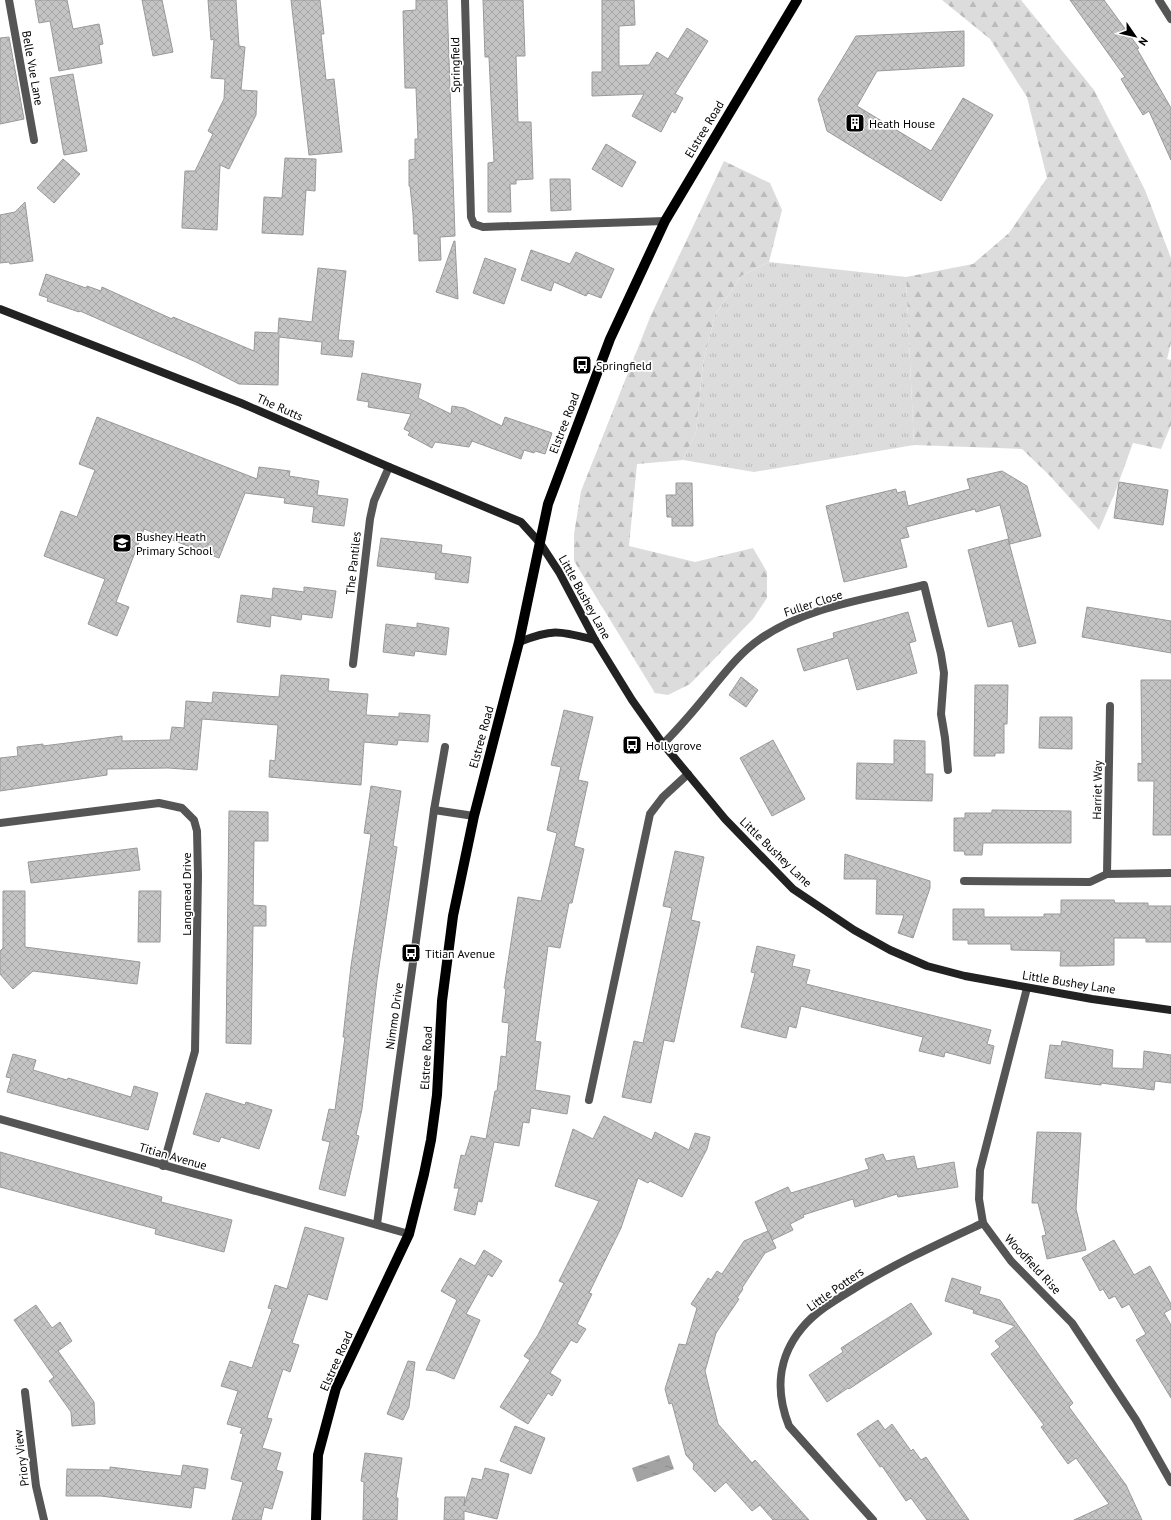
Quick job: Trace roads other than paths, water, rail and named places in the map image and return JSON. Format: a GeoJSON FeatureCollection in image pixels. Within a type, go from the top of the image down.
{"type":"FeatureCollection","features":[{"type":"Feature","properties":{"kind":"main road","name":"Elstree Road"},"geometry":{"type":"LineString","coordinates":[[316,1520],[318,1455],[336,1388],[408,1234],[432,1140],[437,1096],[442,1001],[453,916],[474,816],[519,642],[548,504],[610,338],[665,221],[797,0]]}},
{"type":"Feature","properties":{"kind":"street","name":"Belle Vue Lane"},"geometry":{"type":"LineString","coordinates":[[9,0],[34,140]]}},
{"type":"Feature","properties":{"kind":"street","name":"Springfield"},"geometry":{"type":"LineString","coordinates":[[465,0],[471,217],[474,224],[483,227],[665,221]]}},
{"type":"Feature","properties":{"kind":"street"},"geometry":{"type":"LineString","coordinates":[[1159,0],[1171,19]]}},
{"type":"Feature","properties":{"kind":"street","name":"The Rutts"},"geometry":{"type":"LineString","coordinates":[[0,309],[241,403],[389,467],[522,522],[540,543]]}},
{"type":"Feature","properties":{"kind":"street","name":"The Pantiles"},"geometry":{"type":"LineString","coordinates":[[353,664],[370,519],[374,501],[389,467]]}},
{"type":"Feature","properties":{"kind":"street","name":"Little Bushey Lane"},"geometry":{"type":"LineString","coordinates":[[540,543],[559,572],[595,640],[632,700],[663,744],[725,819],[793,889],[854,930],[890,950],[927,966],[1027,988],[1171,1010]]}},
{"type":"Feature","properties":{"kind":"street","name":"Fuller Close"},"geometry":{"type":"LineString","coordinates":[[663,744],[685,722],[735,661],[759,640],[787,622],[826,609],[924,585],[941,654],[944,673],[941,714],[946,738],[948,770]]}},
{"type":"Feature","properties":{"kind":"street"},"geometry":{"type":"LineString","coordinates":[[519,642],[539,634],[558,632],[595,640]]}},
{"type":"Feature","properties":{"kind":"street","name":"Harriet Way"},"geometry":{"type":"LineString","coordinates":[[1107,874],[1110,706]]}},
{"type":"Feature","properties":{"kind":"street","name":"Nimmo Drive"},"geometry":{"type":"LineString","coordinates":[[377,1224],[434,810],[445,748]]}},
{"type":"Feature","properties":{"kind":"street"},"geometry":{"type":"LineString","coordinates":[[589,1100],[650,814],[664,797],[688,774]]}},
{"type":"Feature","properties":{"kind":"street","name":"Langmead Drive"},"geometry":{"type":"LineString","coordinates":[[0,823],[159,803],[182,808],[194,820],[198,831],[195,1051],[163,1166]]}},
{"type":"Feature","properties":{"kind":"street"},"geometry":{"type":"LineString","coordinates":[[434,810],[474,816]]}},
{"type":"Feature","properties":{"kind":"street"},"geometry":{"type":"LineString","coordinates":[[964,881],[1090,882],[1107,874],[1171,873]]}},
{"type":"Feature","properties":{"kind":"street","name":"Woodfield Rise"},"geometry":{"type":"LineString","coordinates":[[1027,988],[980,1170],[979,1199],[983,1223],[1011,1261],[1072,1323],[1136,1420],[1171,1482]]}},
{"type":"Feature","properties":{"kind":"street","name":"Titian Avenue"},"geometry":{"type":"LineString","coordinates":[[0,1119],[163,1166],[377,1224],[408,1234]]}},
{"type":"Feature","properties":{"kind":"street","name":"Little Potters"},"geometry":{"type":"LineString","coordinates":[[873,1520],[789,1426],[785,1415],[780,1376],[785,1359],[802,1328],[816,1315],[843,1295],[881,1272],[983,1223]]}},
{"type":"Feature","properties":{"kind":"street","name":"Priory View"},"geometry":{"type":"LineString","coordinates":[[25,1392],[36,1486],[44,1520]]}},
{"type":"Feature","properties":{"kind":"water"},"geometry":{"type":"Polygon","coordinates":[[[669,1455],[674,1469],[637,1482],[632,1468],[669,1455]]]}},
{"type":"Feature","properties":{"kind":"place","name":"Heath House"},"geometry":{"type":"Point","coordinates":[855,123]}},
{"type":"Feature","properties":{"kind":"place","name":"Springfield"},"geometry":{"type":"Point","coordinates":[582,365]}},
{"type":"Feature","properties":{"kind":"place","name":"Bushey Heath Primary School"},"geometry":{"type":"Point","coordinates":[122,543]}},
{"type":"Feature","properties":{"kind":"place","name":"Hollygrove"},"geometry":{"type":"Point","coordinates":[632,745]}},
{"type":"Feature","properties":{"kind":"place","name":"Titian Avenue"},"geometry":{"type":"Point","coordinates":[411,953]}}]}
